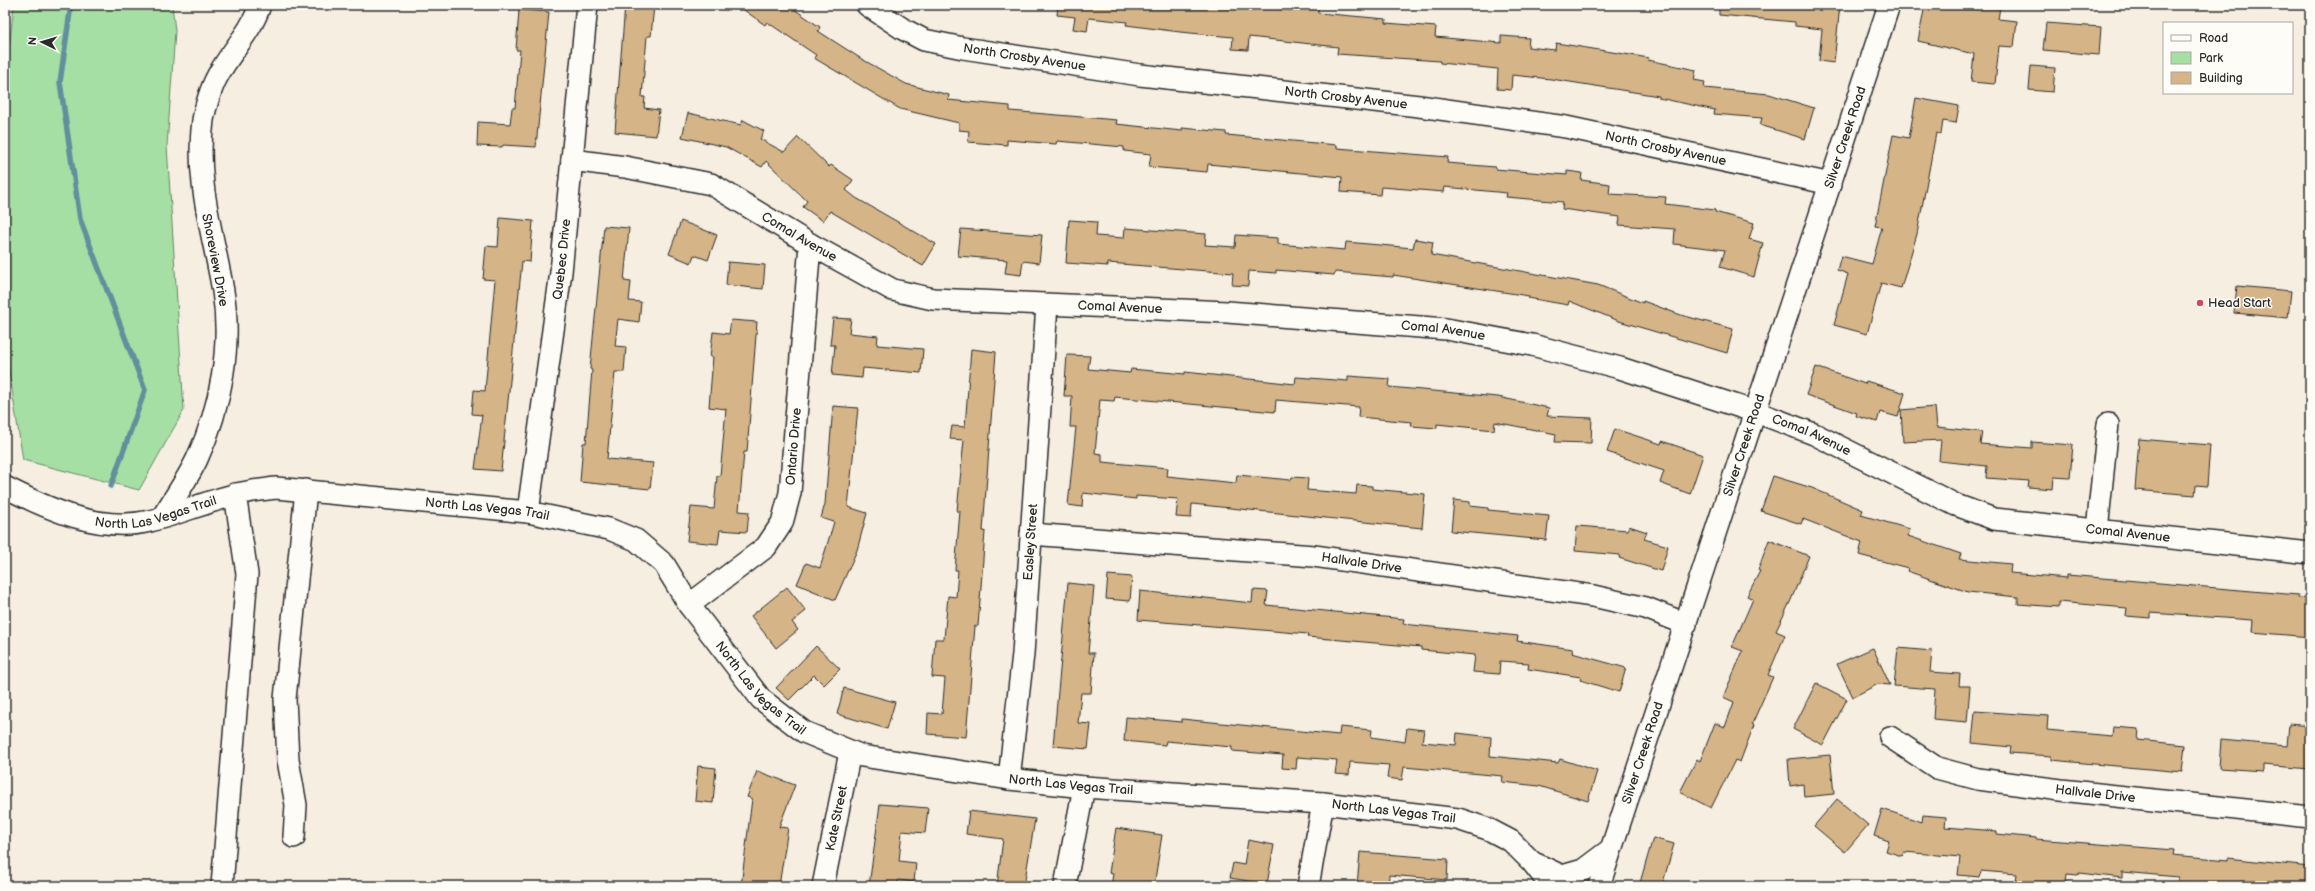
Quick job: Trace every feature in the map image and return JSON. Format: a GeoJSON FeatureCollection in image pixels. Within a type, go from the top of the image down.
{"type":"FeatureCollection","features":[{"type":"Feature","properties":{"kind":"street","name":"Shoreview Drive"},"geometry":{"type":"LineString","coordinates":[[163,516],[197,459],[218,398],[228,338],[223,291],[204,198],[202,174],[203,120],[216,78],[243,39],[260,5]]}},
{"type":"Feature","properties":{"kind":"street","name":"Quebec Drive"},"geometry":{"type":"LineString","coordinates":[[528,512],[561,272],[587,5]]}},
{"type":"Feature","properties":{"kind":"street","name":"North Crosby Avenue"},"geometry":{"type":"LineString","coordinates":[[867,5],[903,29],[924,40],[963,48],[1140,75],[1419,106],[1566,127],[1831,184]]}},
{"type":"Feature","properties":{"kind":"street","name":"Silver Creek Road"},"geometry":{"type":"LineString","coordinates":[[1599,886],[1889,5]]}},
{"type":"Feature","properties":{"kind":"street","name":"Comal Avenue"},"geometry":{"type":"LineString","coordinates":[[572,160],[625,167],[711,184],[810,244],[893,290],[933,299],[1227,312],[1446,329],[1532,345],[1620,368],[1756,412],[1814,434],[1956,505],[1994,519],[2310,553]]}},
{"type":"Feature","properties":{"kind":"street","name":"Ontario Drive"},"geometry":{"type":"LineString","coordinates":[[689,605],[766,547],[782,523],[790,493],[810,244]]}},
{"type":"Feature","properties":{"kind":"street","name":"Easley Street"},"geometry":{"type":"LineString","coordinates":[[1009,779],[1023,654],[1047,305]]}},
{"type":"Feature","properties":{"kind":"street"},"geometry":{"type":"LineString","coordinates":[[2097,530],[2108,424]]}},
{"type":"Feature","properties":{"kind":"street","name":"North Las Vegas Trail"},"geometry":{"type":"LineString","coordinates":[[5,487],[39,504],[69,515],[103,522],[150,521],[235,494],[276,488],[528,512],[609,529],[636,540],[664,564],[689,605],[761,699],[804,732],[850,752],[881,759],[1009,779],[1084,787],[1323,803],[1458,819],[1488,828],[1511,841],[1532,862],[1551,886]]}},
{"type":"Feature","properties":{"kind":"street"},"geometry":{"type":"LineString","coordinates":[[294,837],[296,805],[288,760],[285,699],[306,490]]}},
{"type":"Feature","properties":{"kind":"street"},"geometry":{"type":"LineString","coordinates":[[222,886],[247,574],[235,494]]}},
{"type":"Feature","properties":{"kind":"street","name":"Hallvale Drive"},"geometry":{"type":"LineString","coordinates":[[1031,534],[1314,556],[1593,596],[1646,608],[1686,624]]}},
{"type":"Feature","properties":{"kind":"street","name":"Hallvale Drive"},"geometry":{"type":"LineString","coordinates":[[1890,737],[1936,768],[1978,779],[2061,790],[2310,817]]}},
{"type":"Feature","properties":{"kind":"street","name":"Kate Street"},"geometry":{"type":"LineString","coordinates":[[823,886],[850,752]]}},
{"type":"Feature","properties":{"kind":"street"},"geometry":{"type":"LineString","coordinates":[[1065,886],[1084,787]]}},
{"type":"Feature","properties":{"kind":"street"},"geometry":{"type":"LineString","coordinates":[[1308,886],[1323,803]]}},
{"type":"Feature","properties":{"kind":"street"},"geometry":{"type":"LineString","coordinates":[[1532,862],[1562,876],[1584,870],[1611,849]]}},
{"type":"Feature","properties":{"kind":"green space"},"geometry":{"type":"Polygon","coordinates":[[[14,5],[172,5],[175,31],[167,146],[184,410],[139,490],[23,460],[5,346],[5,83],[14,5]]]}},
{"type":"Feature","properties":{"kind":"building"},"geometry":{"type":"Polygon","coordinates":[[[625,5],[654,5],[651,36],[647,36],[642,97],[645,97],[644,108],[659,110],[656,136],[615,132],[625,5]]]}},
{"type":"Feature","properties":{"kind":"building"},"geometry":{"type":"Polygon","coordinates":[[[737,5],[788,5],[820,27],[818,31],[860,58],[906,84],[949,95],[948,100],[1010,106],[1010,111],[1117,120],[1116,124],[1182,131],[1182,128],[1226,132],[1226,135],[1337,145],[1337,148],[1448,157],[1447,163],[1495,167],[1495,169],[1567,175],[1567,171],[1582,173],[1581,180],[1610,184],[1609,194],[1666,197],[1665,204],[1715,210],[1715,212],[1754,223],[1749,239],[1763,243],[1754,277],[1720,267],[1725,250],[1674,244],[1675,229],[1619,225],[1620,217],[1562,209],[1563,202],[1506,197],[1507,193],[1445,187],[1444,192],[1381,187],[1380,195],[1341,192],[1342,177],[1208,164],[1207,172],[1149,167],[1151,154],[1124,151],[1124,147],[1057,141],[1056,144],[1007,140],[1007,145],[968,142],[969,131],[959,130],[959,123],[900,109],[814,58],[816,55],[767,22],[765,25],[737,5]]]}},
{"type":"Feature","properties":{"kind":"building"},"geometry":{"type":"Polygon","coordinates":[[[1058,5],[1158,5],[1182,8],[1182,5],[1235,5],[1291,10],[1291,6],[1318,8],[1318,13],[1386,19],[1386,23],[1436,27],[1435,37],[1501,43],[1501,36],[1529,38],[1528,47],[1555,50],[1556,43],[1649,58],[1648,60],[1696,70],[1694,80],[1705,82],[1704,88],[1769,94],[1814,108],[1805,139],[1760,125],[1762,118],[1714,114],[1715,110],[1659,98],[1659,96],[1551,79],[1512,75],[1511,90],[1497,89],[1498,69],[1440,63],[1440,61],[1337,54],[1338,47],[1249,37],[1248,50],[1232,49],[1233,37],[1126,25],[1127,22],[1089,18],[1087,31],[1073,29],[1075,17],[1057,15],[1058,5]]]}},
{"type":"Feature","properties":{"kind":"building"},"geometry":{"type":"Polygon","coordinates":[[[1719,5],[1840,5],[1834,63],[1819,61],[1822,29],[1795,26],[1795,22],[1719,15],[1719,5]]]}},
{"type":"Feature","properties":{"kind":"building"},"geometry":{"type":"Polygon","coordinates":[[[1925,5],[1957,5],[1978,10],[1978,5],[2000,7],[1998,19],[2017,21],[2014,47],[1999,46],[1995,84],[1971,82],[1974,54],[1918,41],[1925,5]]]}},
{"type":"Feature","properties":{"kind":"building"},"geometry":{"type":"Polygon","coordinates":[[[519,10],[549,12],[536,147],[503,145],[502,147],[477,146],[478,122],[510,124],[512,108],[515,108],[520,50],[516,50],[519,10]]]}},
{"type":"Feature","properties":{"kind":"building"},"geometry":{"type":"Polygon","coordinates":[[[2046,23],[2101,27],[2099,55],[2043,50],[2046,23]]]}},
{"type":"Feature","properties":{"kind":"building"},"geometry":{"type":"Polygon","coordinates":[[[2031,66],[2055,68],[2053,92],[2029,90],[2031,66]]]}},
{"type":"Feature","properties":{"kind":"building"},"geometry":{"type":"Polygon","coordinates":[[[1916,98],[1959,106],[1956,123],[1943,121],[1941,134],[1936,133],[1917,234],[1901,288],[1881,283],[1867,334],[1834,325],[1848,274],[1837,270],[1841,256],[1872,264],[1882,227],[1875,226],[1893,135],[1909,138],[1916,98]]]}},
{"type":"Feature","properties":{"kind":"building"},"geometry":{"type":"Polygon","coordinates":[[[688,113],[741,125],[743,120],[764,131],[760,139],[784,152],[798,137],[829,167],[831,165],[853,180],[846,190],[856,198],[936,244],[923,266],[830,211],[823,221],[803,207],[807,201],[766,161],[762,167],[726,147],[682,137],[688,113]]]}},
{"type":"Feature","properties":{"kind":"building"},"geometry":{"type":"Polygon","coordinates":[[[500,218],[533,221],[530,262],[522,261],[501,471],[475,469],[482,415],[472,414],[474,390],[485,391],[495,280],[483,279],[486,246],[498,247],[500,218]]]}},
{"type":"Feature","properties":{"kind":"building"},"geometry":{"type":"Polygon","coordinates":[[[1069,220],[1097,222],[1096,236],[1124,238],[1125,228],[1206,234],[1205,245],[1235,247],[1236,235],[1278,238],[1278,244],[1345,250],[1346,242],[1413,248],[1415,239],[1433,242],[1431,255],[1598,285],[1643,303],[1643,301],[1681,315],[1733,329],[1727,353],[1619,321],[1569,301],[1568,305],[1528,298],[1529,296],[1393,275],[1393,277],[1335,272],[1334,275],[1276,270],[1276,273],[1249,271],[1248,286],[1232,285],[1233,273],[1108,263],[1108,266],[1066,263],[1069,220]]]}},
{"type":"Feature","properties":{"kind":"building"},"geometry":{"type":"Polygon","coordinates":[[[681,221],[717,235],[708,260],[694,255],[691,263],[669,254],[681,221]]]}},
{"type":"Feature","properties":{"kind":"building"},"geometry":{"type":"Polygon","coordinates":[[[604,226],[629,228],[624,281],[631,282],[629,301],[641,302],[639,322],[618,319],[615,346],[626,347],[624,372],[615,372],[607,459],[653,463],[650,489],[580,482],[583,443],[586,443],[592,370],[590,369],[604,226]]]}},
{"type":"Feature","properties":{"kind":"building"},"geometry":{"type":"Polygon","coordinates":[[[961,229],[1042,235],[1039,263],[1023,261],[1021,275],[1005,273],[1007,260],[958,256],[961,229]]]}},
{"type":"Feature","properties":{"kind":"building"},"geometry":{"type":"Polygon","coordinates":[[[728,262],[765,265],[763,289],[726,285],[728,262]]]}},
{"type":"Feature","properties":{"kind":"building"},"geometry":{"type":"Polygon","coordinates":[[[2237,286],[2291,291],[2288,318],[2234,313],[2237,286]]]}},
{"type":"Feature","properties":{"kind":"building"},"geometry":{"type":"Polygon","coordinates":[[[833,318],[851,319],[849,333],[878,336],[877,345],[923,349],[921,373],[863,368],[862,378],[832,375],[835,345],[830,345],[833,318]]]}},
{"type":"Feature","properties":{"kind":"building"},"geometry":{"type":"Polygon","coordinates":[[[731,320],[757,322],[747,452],[744,452],[739,511],[749,512],[747,532],[720,530],[718,544],[687,541],[691,507],[714,509],[717,476],[720,476],[726,409],[709,407],[713,357],[710,357],[713,332],[729,334],[731,320]]]}},
{"type":"Feature","properties":{"kind":"building"},"geometry":{"type":"Polygon","coordinates":[[[971,349],[996,352],[983,531],[985,531],[978,626],[975,626],[966,737],[927,734],[928,713],[942,714],[945,678],[932,677],[935,639],[944,639],[948,596],[956,597],[958,570],[955,570],[960,511],[957,511],[964,440],[950,439],[952,426],[965,427],[971,349]]]}},
{"type":"Feature","properties":{"kind":"building"},"geometry":{"type":"Polygon","coordinates":[[[1067,355],[1090,356],[1088,369],[1130,373],[1131,369],[1185,374],[1185,372],[1295,384],[1296,377],[1348,381],[1348,376],[1390,379],[1389,387],[1498,397],[1549,408],[1547,416],[1592,418],[1591,443],[1555,442],[1556,434],[1495,422],[1494,430],[1437,424],[1437,428],[1411,426],[1412,422],[1358,417],[1359,407],[1276,400],[1275,412],[1115,397],[1114,401],[1100,400],[1095,453],[1102,454],[1102,462],[1168,468],[1167,476],[1236,483],[1237,475],[1291,480],[1292,477],[1308,478],[1307,490],[1356,494],[1357,485],[1372,486],[1372,489],[1425,494],[1422,528],[1192,504],[1191,518],[1176,517],[1178,499],[1136,496],[1136,499],[1083,493],[1082,507],[1068,505],[1076,427],[1070,427],[1072,396],[1064,396],[1067,355]]]}},
{"type":"Feature","properties":{"kind":"building"},"geometry":{"type":"Polygon","coordinates":[[[1816,367],[1865,384],[1866,381],[1905,393],[1898,417],[1880,412],[1877,422],[1856,416],[1857,413],[1806,395],[1816,367]]]}},
{"type":"Feature","properties":{"kind":"building"},"geometry":{"type":"Polygon","coordinates":[[[833,406],[858,408],[848,507],[867,513],[857,550],[835,600],[797,584],[806,563],[820,568],[834,522],[821,518],[825,504],[833,406]]]}},
{"type":"Feature","properties":{"kind":"building"},"geometry":{"type":"Polygon","coordinates":[[[1935,407],[1937,427],[1982,432],[1980,444],[2032,448],[2032,442],[2073,445],[2070,478],[2054,477],[2053,489],[2028,487],[2029,481],[1986,478],[1987,466],[1939,461],[1941,440],[1903,442],[1901,410],[1935,407]]]}},
{"type":"Feature","properties":{"kind":"building"},"geometry":{"type":"Polygon","coordinates":[[[1615,429],[1661,444],[1662,441],[1703,455],[1690,494],[1660,483],[1664,471],[1607,452],[1615,429]]]}},
{"type":"Feature","properties":{"kind":"building"},"geometry":{"type":"Polygon","coordinates":[[[2139,439],[2210,445],[2207,486],[2196,485],[2195,495],[2135,490],[2139,439]]]}},
{"type":"Feature","properties":{"kind":"building"},"geometry":{"type":"Polygon","coordinates":[[[1773,476],[1812,488],[1863,510],[1861,515],[1910,529],[1908,536],[1961,554],[1959,559],[2011,564],[2010,573],[2067,578],[2067,575],[2298,595],[2298,598],[2310,599],[2310,637],[2252,632],[2253,620],[2150,613],[2150,618],[2126,616],[2127,608],[2058,602],[2058,607],[2018,604],[2018,597],[1968,592],[1907,571],[1908,568],[1859,555],[1862,542],[1803,519],[1801,524],[1761,511],[1773,476]]]}},
{"type":"Feature","properties":{"kind":"building"},"geometry":{"type":"Polygon","coordinates":[[[1454,500],[1470,502],[1470,506],[1488,508],[1488,510],[1549,516],[1546,540],[1451,531],[1454,500]]]}},
{"type":"Feature","properties":{"kind":"building"},"geometry":{"type":"Polygon","coordinates":[[[1577,526],[1628,530],[1629,526],[1647,532],[1644,539],[1668,546],[1661,571],[1619,558],[1620,555],[1575,551],[1577,526]]]}},
{"type":"Feature","properties":{"kind":"building"},"geometry":{"type":"Polygon","coordinates":[[[1769,540],[1809,556],[1791,600],[1776,631],[1785,635],[1768,675],[1773,677],[1752,724],[1754,725],[1740,762],[1735,760],[1711,808],[1680,792],[1697,759],[1700,761],[1715,723],[1725,727],[1734,702],[1723,697],[1743,651],[1732,647],[1753,599],[1747,596],[1760,571],[1758,570],[1769,540]]]}},
{"type":"Feature","properties":{"kind":"building"},"geometry":{"type":"Polygon","coordinates":[[[1108,575],[1132,577],[1130,601],[1106,599],[1108,575]]]}},
{"type":"Feature","properties":{"kind":"building"},"geometry":{"type":"Polygon","coordinates":[[[1068,583],[1094,586],[1088,653],[1094,653],[1091,693],[1081,693],[1078,723],[1091,724],[1088,749],[1053,746],[1068,583]]]}},
{"type":"Feature","properties":{"kind":"building"},"geometry":{"type":"Polygon","coordinates":[[[787,587],[806,611],[792,622],[798,630],[776,648],[751,616],[787,587]]]}},
{"type":"Feature","properties":{"kind":"building"},"geometry":{"type":"Polygon","coordinates":[[[1253,590],[1268,591],[1266,605],[1404,619],[1403,624],[1518,636],[1517,641],[1573,649],[1572,653],[1626,668],[1619,692],[1580,680],[1581,677],[1528,669],[1529,663],[1500,661],[1499,674],[1473,672],[1475,655],[1421,650],[1421,647],[1307,637],[1308,634],[1138,620],[1140,591],[1252,603],[1253,590]]]}},
{"type":"Feature","properties":{"kind":"building"},"geometry":{"type":"Polygon","coordinates":[[[816,646],[840,669],[824,685],[814,675],[789,700],[776,688],[816,646]]]}},
{"type":"Feature","properties":{"kind":"building"},"geometry":{"type":"Polygon","coordinates":[[[1873,648],[1890,685],[1878,684],[1853,697],[1837,664],[1873,648]]]}},
{"type":"Feature","properties":{"kind":"building"},"geometry":{"type":"Polygon","coordinates":[[[1898,648],[1932,651],[1930,672],[1960,674],[1959,686],[1970,686],[1967,722],[1933,719],[1935,689],[1894,686],[1898,648]]]}},
{"type":"Feature","properties":{"kind":"building"},"geometry":{"type":"Polygon","coordinates":[[[1816,683],[1847,699],[1823,745],[1793,729],[1816,683]]]}},
{"type":"Feature","properties":{"kind":"building"},"geometry":{"type":"Polygon","coordinates":[[[844,688],[895,702],[887,729],[837,714],[844,688]]]}},
{"type":"Feature","properties":{"kind":"building"},"geometry":{"type":"Polygon","coordinates":[[[1975,711],[2048,716],[2047,730],[2112,736],[2113,727],[2139,729],[2138,740],[2185,745],[2182,772],[2051,760],[2051,756],[2010,753],[2011,747],[1972,743],[1975,711]]]}},
{"type":"Feature","properties":{"kind":"building"},"geometry":{"type":"Polygon","coordinates":[[[1126,717],[1182,722],[1182,719],[1339,735],[1340,727],[1372,730],[1371,737],[1405,742],[1407,728],[1424,730],[1422,742],[1456,745],[1457,733],[1491,737],[1490,756],[1558,763],[1560,759],[1597,771],[1588,801],[1539,786],[1502,782],[1503,776],[1404,767],[1402,780],[1387,778],[1389,765],[1350,762],[1349,775],[1335,774],[1337,760],[1297,757],[1296,769],[1282,768],[1283,755],[1232,751],[1232,747],[1166,741],[1165,745],[1124,741],[1126,717]]]}},
{"type":"Feature","properties":{"kind":"building"},"geometry":{"type":"Polygon","coordinates":[[[2289,724],[2310,726],[2310,769],[2263,765],[2263,771],[2219,768],[2221,740],[2287,746],[2289,724]]]}},
{"type":"Feature","properties":{"kind":"building"},"geometry":{"type":"Polygon","coordinates":[[[1830,755],[1834,794],[1804,797],[1803,784],[1790,786],[1788,759],[1830,755]]]}},
{"type":"Feature","properties":{"kind":"building"},"geometry":{"type":"Polygon","coordinates":[[[698,766],[716,768],[713,803],[695,801],[698,766]]]}},
{"type":"Feature","properties":{"kind":"building"},"geometry":{"type":"Polygon","coordinates":[[[757,771],[795,785],[779,827],[788,828],[779,886],[741,886],[752,799],[747,797],[757,771]]]}},
{"type":"Feature","properties":{"kind":"building"},"geometry":{"type":"Polygon","coordinates":[[[1837,799],[1868,825],[1845,852],[1814,826],[1837,799]]]}},
{"type":"Feature","properties":{"kind":"building"},"geometry":{"type":"Polygon","coordinates":[[[880,804],[928,808],[925,833],[902,831],[899,861],[916,863],[914,882],[898,880],[897,886],[869,886],[880,804]]]}},
{"type":"Feature","properties":{"kind":"building"},"geometry":{"type":"Polygon","coordinates":[[[1882,809],[1922,822],[1923,815],[1946,817],[1945,827],[1997,831],[1997,834],[2036,839],[2174,850],[2173,855],[2228,860],[2228,858],[2310,867],[2310,886],[2177,886],[2178,877],[2122,872],[2122,878],[2079,873],[2078,875],[2067,874],[2066,885],[2015,881],[2016,874],[1981,871],[1980,877],[1958,875],[1960,857],[1904,852],[1902,856],[1886,851],[1889,841],[1874,836],[1882,809]]]}},
{"type":"Feature","properties":{"kind":"building"},"geometry":{"type":"Polygon","coordinates":[[[969,811],[1035,819],[1024,886],[997,886],[1003,839],[966,834],[969,811]]]}},
{"type":"Feature","properties":{"kind":"building"},"geometry":{"type":"Polygon","coordinates":[[[1116,828],[1162,835],[1154,886],[1111,886],[1113,874],[1109,873],[1116,828]]]}},
{"type":"Feature","properties":{"kind":"building"},"geometry":{"type":"Polygon","coordinates":[[[1653,838],[1674,844],[1662,886],[1639,886],[1653,838]]]}},
{"type":"Feature","properties":{"kind":"building"},"geometry":{"type":"Polygon","coordinates":[[[1248,840],[1274,845],[1267,884],[1230,878],[1233,863],[1244,865],[1248,840]]]}},
{"type":"Feature","properties":{"kind":"building"},"geometry":{"type":"Polygon","coordinates":[[[1360,852],[1448,859],[1447,880],[1389,875],[1388,886],[1357,886],[1360,852]]]}},
{"type":"Feature","properties":{"kind":"waterway"},"geometry":{"type":"LineString","coordinates":[[71,5],[60,82],[80,219],[145,390],[111,486]]}},
{"type":"Feature","properties":{"kind":"place","name":"Head Start"},"geometry":{"type":"Point","coordinates":[2200,303]}}]}
